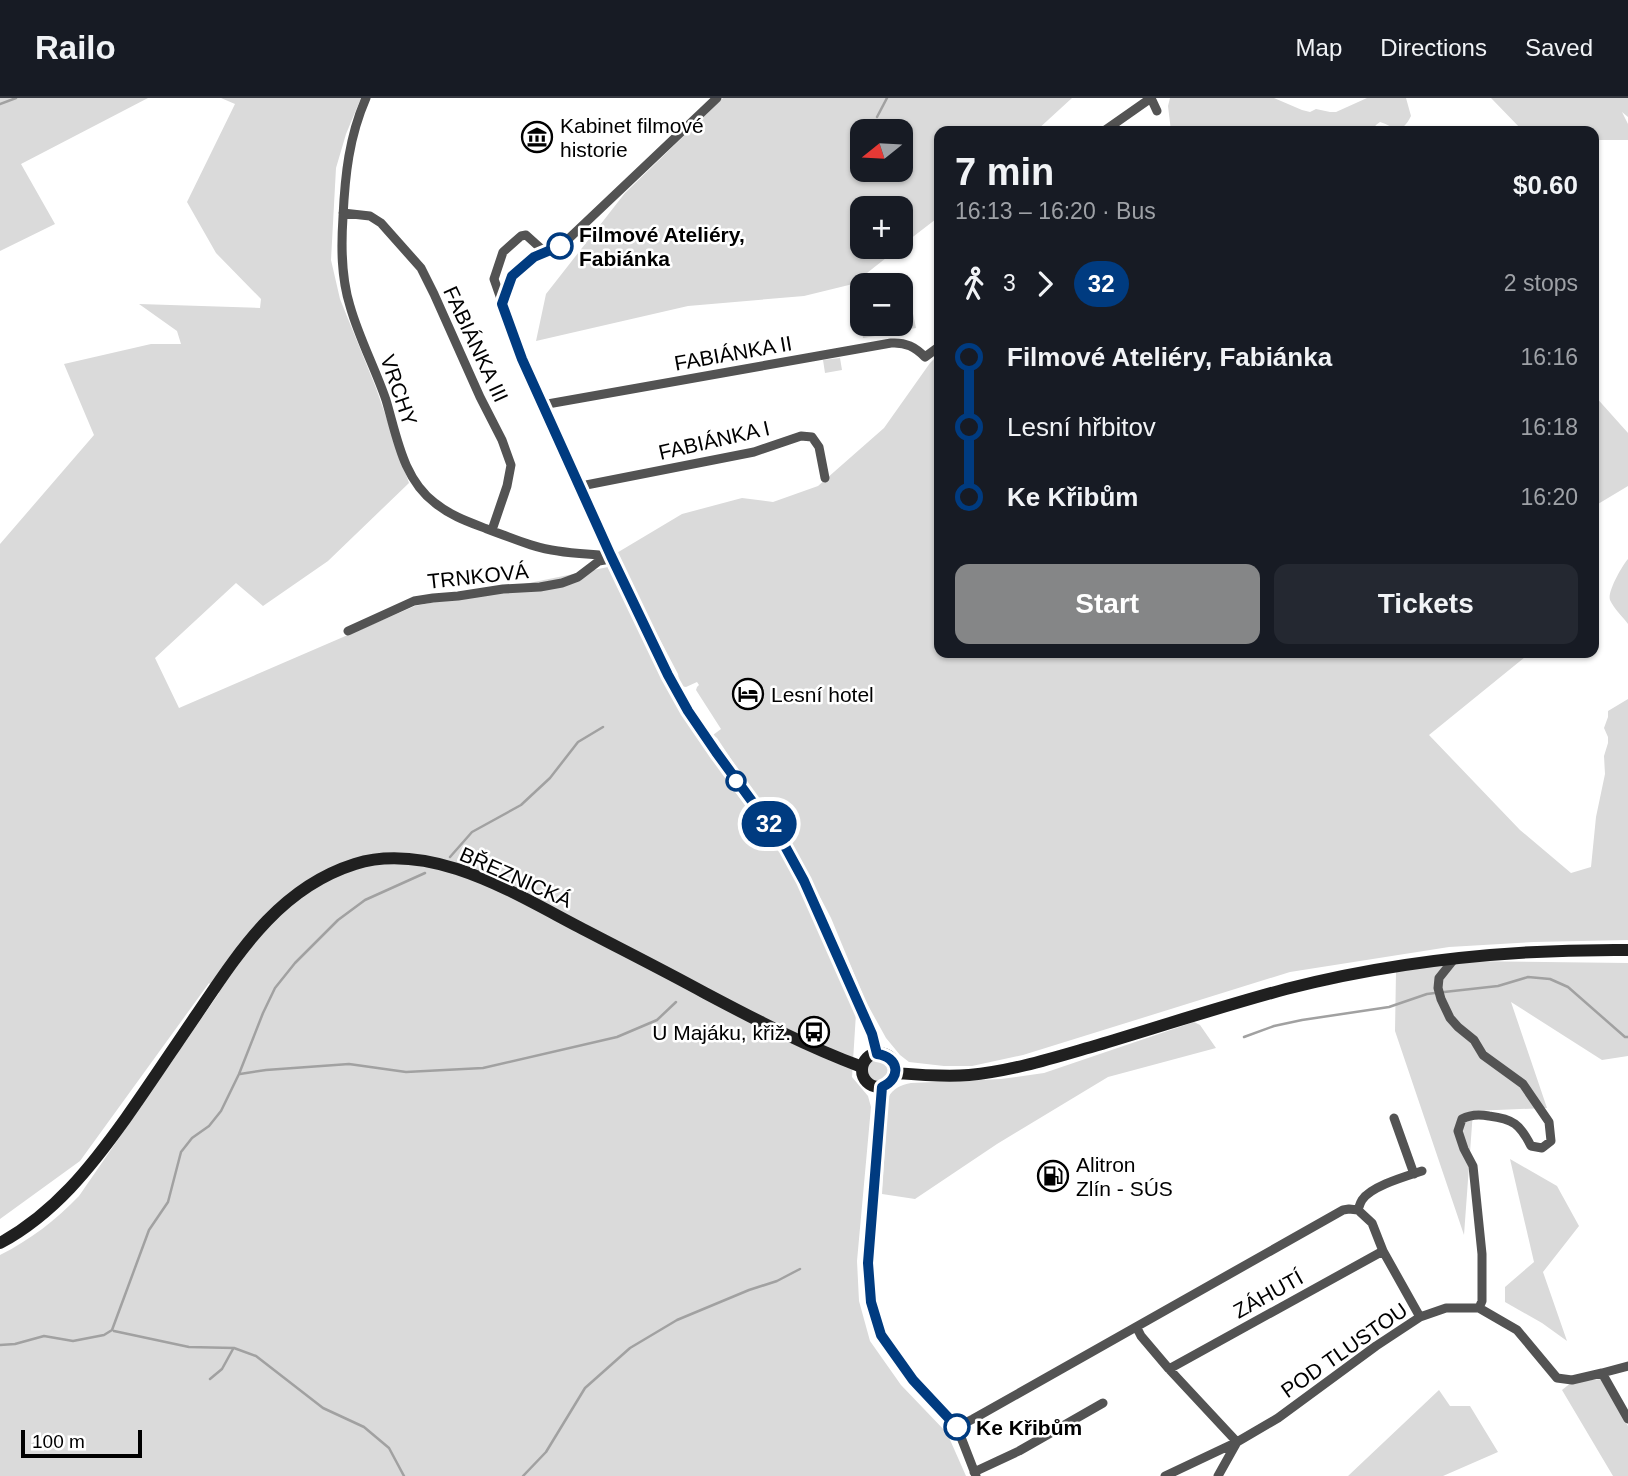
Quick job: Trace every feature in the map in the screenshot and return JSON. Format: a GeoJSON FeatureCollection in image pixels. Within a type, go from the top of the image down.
{"type":"FeatureCollection","features":[{"type":"Feature","properties":{"kind":"main road","name":"BŘEZNICKÁ"},"geometry":{"type":"LineString","coordinates":[[0,1243],[39,1217],[80,1178],[148,1088],[238,956],[275,911],[322,877],[357,863],[375,860],[423,860],[484,879],[539,905],[759,1021],[862,1066],[866,1082],[882,1087]]}},
{"type":"Feature","properties":{"kind":"main road"},"geometry":{"type":"LineString","coordinates":[[895,1073],[957,1076],[1005,1070],[1051,1059],[1283,990],[1389,967],[1456,957],[1539,951],[1628,950]]}},
{"type":"Feature","properties":{"kind":"main road"},"geometry":{"type":"LineString","coordinates":[[862,1066],[867,1059],[877,1054],[890,1058],[895,1073],[891,1081],[882,1087]]}},
{"type":"Feature","properties":{"kind":"street","name":"VRCHY"},"geometry":{"type":"LineString","coordinates":[[366,98],[351,139],[345,173],[341,250],[343,279],[349,304],[377,375],[411,475],[418,488],[435,504],[459,518],[515,540],[556,551],[611,557]]}},
{"type":"Feature","properties":{"kind":"street"},"geometry":{"type":"LineString","coordinates":[[502,304],[512,276],[534,257],[562,245],[717,98]]}},
{"type":"Feature","properties":{"kind":"street"},"geometry":{"type":"LineString","coordinates":[[1111,126],[1151,98],[1157,111]]}},
{"type":"Feature","properties":{"kind":"street","name":"FABIÁNKA III"},"geometry":{"type":"LineString","coordinates":[[343,213],[370,216],[381,223],[421,268],[434,294],[511,465],[492,530]]}},
{"type":"Feature","properties":{"kind":"street"},"geometry":{"type":"LineString","coordinates":[[546,253],[526,235],[521,236],[503,252],[494,279],[522,359],[611,557],[688,711],[786,848],[804,881],[872,1034],[877,1054]]}},
{"type":"Feature","properties":{"kind":"street","name":"FABIÁNKA II"},"geometry":{"type":"LineString","coordinates":[[542,405],[891,343],[911,346],[925,358],[934,351]]}},
{"type":"Feature","properties":{"kind":"street","name":"FABIÁNKA I"},"geometry":{"type":"LineString","coordinates":[[581,486],[754,452],[801,436],[812,437],[819,447],[825,478]]}},
{"type":"Feature","properties":{"kind":"street","name":"TRNKOVÁ"},"geometry":{"type":"LineString","coordinates":[[348,631],[414,601],[562,583],[578,578],[599,561],[611,557]]}},
{"type":"Feature","properties":{"kind":"street"},"geometry":{"type":"LineString","coordinates":[[1456,957],[1439,978],[1438,988],[1450,1018],[1474,1040],[1483,1055],[1523,1084],[1549,1122],[1551,1141],[1542,1148],[1531,1146],[1525,1133],[1508,1118],[1469,1115],[1462,1119],[1458,1132],[1472,1166],[1482,1254],[1482,1301],[1479,1308],[1517,1331],[1557,1378],[1572,1380],[1628,1366]]}},
{"type":"Feature","properties":{"kind":"street"},"geometry":{"type":"LineString","coordinates":[[882,1087],[868,1263],[871,1302],[881,1335],[913,1380],[957,1427],[975,1474],[1103,1403]]}},
{"type":"Feature","properties":{"kind":"street"},"geometry":{"type":"LineString","coordinates":[[1358,1210],[1367,1194],[1418,1172],[1394,1118]]}},
{"type":"Feature","properties":{"kind":"street"},"geometry":{"type":"LineString","coordinates":[[957,1427],[1343,1210],[1358,1210],[1372,1223],[1383,1251],[1420,1317]]}},
{"type":"Feature","properties":{"kind":"street","name":"ZÁHUTÍ"},"geometry":{"type":"LineString","coordinates":[[1169,1368],[1383,1251]]}},
{"type":"Feature","properties":{"kind":"street","name":"POD TLUSTOU"},"geometry":{"type":"LineString","coordinates":[[1218,1476],[1237,1443],[1278,1418],[1420,1317],[1446,1308],[1479,1308]]}},
{"type":"Feature","properties":{"kind":"street"},"geometry":{"type":"LineString","coordinates":[[1137,1328],[1141,1336],[1237,1443],[1165,1476]]}},
{"type":"Feature","properties":{"kind":"street"},"geometry":{"type":"LineString","coordinates":[[1602,1373],[1628,1419]]}},
{"type":"Feature","properties":{"kind":"shaded area"},"geometry":{"type":"Polygon","coordinates":[[[0,98],[148,98],[21,164],[55,224],[0,251],[0,98]]]}},
{"type":"Feature","properties":{"kind":"shaded area"},"geometry":{"type":"Polygon","coordinates":[[[221,98],[361,98],[336,168],[331,260],[340,299],[376,388],[409,483],[328,561],[263,606],[236,583],[155,658],[179,708],[415,606],[608,567],[648,650],[694,729],[736,793],[780,849],[804,890],[856,1013],[852,1077],[868,1096],[871,1107],[857,1261],[859,1301],[870,1341],[901,1385],[947,1433],[966,1476],[0,1476],[0,1255],[42,1229],[79,1196],[219,993],[209,983],[80,1161],[0,1219],[0,544],[94,435],[64,364],[151,344],[181,344],[177,331],[139,304],[260,308],[261,299],[216,253],[187,202],[235,104],[221,98]]]}},
{"type":"Feature","properties":{"kind":"shaded area"},"geometry":{"type":"Polygon","coordinates":[[[723,98],[1072,98],[1041,126],[934,126],[934,221],[913,237],[913,196],[850,196],[850,259],[885,259],[867,273],[850,273],[850,285],[804,296],[688,306],[536,341],[546,294],[625,193],[723,98]]]}},
{"type":"Feature","properties":{"kind":"shaded area"},"geometry":{"type":"Polygon","coordinates":[[[1170,98],[1274,98],[1310,112],[1316,109],[1336,112],[1367,98],[1406,98],[1411,116],[1404,126],[1389,126],[1380,122],[1375,126],[1170,126],[1168,106],[1170,98]]]}},
{"type":"Feature","properties":{"kind":"shaded area"},"geometry":{"type":"Polygon","coordinates":[[[1491,98],[1628,98],[1628,117],[1622,112],[1628,124],[1628,140],[1599,140],[1599,126],[1518,126],[1491,98]]]}},
{"type":"Feature","properties":{"kind":"shaded area"},"geometry":{"type":"Polygon","coordinates":[[[840,358],[842,370],[825,373],[823,360],[840,358]]]}},
{"type":"Feature","properties":{"kind":"shaded area"},"geometry":{"type":"Polygon","coordinates":[[[934,359],[934,658],[1524,658],[1429,735],[1520,830],[1571,873],[1591,867],[1596,817],[1605,774],[1604,756],[1608,743],[1604,728],[1608,711],[1628,699],[1628,940],[1449,947],[1290,972],[1023,1055],[972,1066],[909,1062],[900,1055],[886,1038],[865,1000],[831,918],[790,840],[713,735],[721,729],[696,690],[699,685],[697,682],[686,687],[680,686],[678,674],[615,554],[682,514],[742,498],[773,502],[818,486],[884,428],[934,359]]]}},
{"type":"Feature","properties":{"kind":"shaded area"},"geometry":{"type":"Polygon","coordinates":[[[1599,401],[1628,433],[1628,486],[1599,503],[1599,401]]]}},
{"type":"Feature","properties":{"kind":"shaded area"},"geometry":{"type":"Polygon","coordinates":[[[1628,559],[1628,624],[1614,607],[1610,596],[1628,559]]]}},
{"type":"Feature","properties":{"kind":"shaded area"},"geometry":{"type":"Polygon","coordinates":[[[1464,961],[1628,963],[1628,1056],[1602,1060],[1511,1002],[1547,1108],[1473,1111],[1464,1235],[1395,1031],[1396,972],[1464,961]]]}},
{"type":"Feature","properties":{"kind":"shaded area"},"geometry":{"type":"Polygon","coordinates":[[[1194,1022],[1200,1025],[1216,1048],[1108,1077],[997,1144],[915,1199],[882,1194],[888,1098],[898,1088],[911,1083],[1001,1079],[1044,1073],[1194,1022]]]}},
{"type":"Feature","properties":{"kind":"shaded area"},"geometry":{"type":"Polygon","coordinates":[[[879,1059],[887,1062],[890,1070],[887,1078],[879,1081],[871,1078],[868,1070],[871,1062],[879,1059]]]}},
{"type":"Feature","properties":{"kind":"shaded area"},"geometry":{"type":"Polygon","coordinates":[[[1510,1159],[1557,1186],[1579,1226],[1543,1272],[1567,1341],[1505,1302],[1505,1287],[1534,1262],[1510,1159]]]}},
{"type":"Feature","properties":{"kind":"shaded area"},"geometry":{"type":"Polygon","coordinates":[[[1602,1379],[1628,1426],[1628,1476],[1613,1476],[1562,1390],[1572,1382],[1602,1379]]]}},
{"type":"Feature","properties":{"kind":"shaded area"},"geometry":{"type":"Polygon","coordinates":[[[1439,1390],[1450,1406],[1470,1406],[1498,1452],[1443,1476],[1348,1476],[1439,1390]]]}},
{"type":"Feature","properties":{"kind":"waterway"},"geometry":{"type":"LineString","coordinates":[[0,104],[16,98]]}},
{"type":"Feature","properties":{"kind":"waterway"},"geometry":{"type":"LineString","coordinates":[[877,117],[887,98]]}},
{"type":"Feature","properties":{"kind":"waterway"},"geometry":{"type":"LineString","coordinates":[[450,857],[472,832],[521,805],[550,778],[578,742],[603,727]]}},
{"type":"Feature","properties":{"kind":"waterway"},"geometry":{"type":"LineString","coordinates":[[0,1345],[44,1336],[73,1341],[104,1335],[112,1330],[149,1230],[168,1202],[181,1152],[221,1111],[275,988],[295,963],[338,920],[365,900],[425,873]]}},
{"type":"Feature","properties":{"kind":"waterway"},"geometry":{"type":"LineString","coordinates":[[1444,992],[1498,986],[1528,977],[1550,979],[1568,987],[1628,1037]]}},
{"type":"Feature","properties":{"kind":"waterway"},"geometry":{"type":"LineString","coordinates":[[1244,1037],[1274,1026],[1389,1007],[1435,993]]}},
{"type":"Feature","properties":{"kind":"waterway"},"geometry":{"type":"LineString","coordinates":[[240,1074],[349,1064],[406,1072],[483,1068],[617,1037],[657,1020],[676,1002]]}},
{"type":"Feature","properties":{"kind":"waterway"},"geometry":{"type":"LineString","coordinates":[[523,1476],[546,1452],[585,1388],[630,1348],[677,1320],[777,1281],[800,1269]]}},
{"type":"Feature","properties":{"kind":"waterway"},"geometry":{"type":"LineString","coordinates":[[114,1331],[189,1347],[234,1348],[256,1356],[323,1408],[364,1427],[389,1448],[404,1476]]}},
{"type":"Feature","properties":{"kind":"waterway"},"geometry":{"type":"LineString","coordinates":[[210,1379],[222,1369],[233,1349]]}},
{"type":"Feature","properties":{"kind":"bus line","name":"32"},"geometry":{"type":"LineString","coordinates":[[560,246],[534,257],[512,276],[502,304],[542,405],[657,653],[688,711],[786,848],[820,914],[872,1034],[877,1054],[886,1055],[893,1062],[894,1077],[882,1087],[868,1263],[871,1302],[881,1335],[913,1380],[957,1427]]}},
{"type":"Feature","properties":{"kind":"place","name":"Kabinet filmové historie"},"geometry":{"type":"Point","coordinates":[537,137]}},
{"type":"Feature","properties":{"kind":"place","name":"Filmové Ateliéry, Fabiánka"},"geometry":{"type":"Point","coordinates":[560,246]}},
{"type":"Feature","properties":{"kind":"place","name":"Lesní hotel"},"geometry":{"type":"Point","coordinates":[748,694]}},
{"type":"Feature","properties":{"kind":"place","name":"U Majáku, křiž."},"geometry":{"type":"Point","coordinates":[814,1032]}},
{"type":"Feature","properties":{"kind":"place","name":"Alitron Zlín - SÚS"},"geometry":{"type":"Point","coordinates":[1053,1176]}},
{"type":"Feature","properties":{"kind":"place","name":"Ke Křibům"},"geometry":{"type":"Point","coordinates":[957,1427]}}]}
